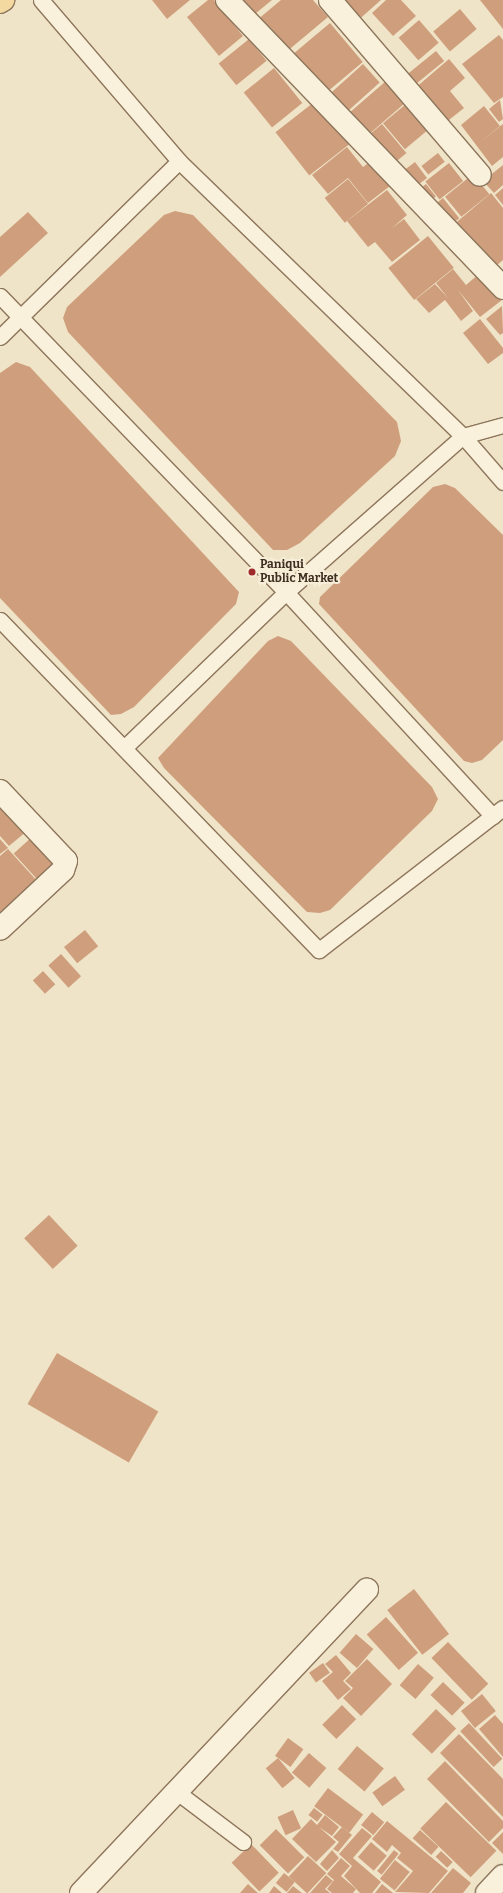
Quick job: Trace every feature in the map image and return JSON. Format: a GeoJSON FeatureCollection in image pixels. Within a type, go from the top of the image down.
{"type":"FeatureCollection","features":[{"type":"Feature","properties":{"kind":"street"},"geometry":{"type":"LineString","coordinates":[[227,0],[503,288]]}},
{"type":"Feature","properties":{"kind":"street"},"geometry":{"type":"LineString","coordinates":[[330,0],[480,175]]}},
{"type":"Feature","properties":{"kind":"street"},"geometry":{"type":"LineString","coordinates":[[0,791],[66,861],[62,870],[0,929]]}},
{"type":"Feature","properties":{"kind":"street"},"geometry":{"type":"LineString","coordinates":[[81,1893],[367,1589]]}},
{"type":"Feature","properties":{"kind":"street"},"geometry":{"type":"LineString","coordinates":[[487,1893],[503,1876]]}},
{"type":"Feature","properties":{"kind":"lane"},"geometry":{"type":"LineString","coordinates":[[41,0],[179,161],[463,436],[503,482]]}},
{"type":"Feature","properties":{"kind":"lane"},"geometry":{"type":"LineString","coordinates":[[0,337],[179,161]]}},
{"type":"Feature","properties":{"kind":"lane"},"geometry":{"type":"LineString","coordinates":[[0,296],[498,812],[319,950],[125,747],[0,620]]}},
{"type":"Feature","properties":{"kind":"lane"},"geometry":{"type":"LineString","coordinates":[[125,747],[286,592],[463,436],[503,425]]}},
{"type":"Feature","properties":{"kind":"lane"},"geometry":{"type":"LineString","coordinates":[[177,1792],[243,1842]]}},
{"type":"Feature","properties":{"kind":"building"},"geometry":{"type":"Polygon","coordinates":[[[152,0],[190,0],[167,19],[152,0]]]}},
{"type":"Feature","properties":{"kind":"building"},"geometry":{"type":"Polygon","coordinates":[[[208,0],[214,0],[243,36],[219,56],[187,17],[208,0]]]}},
{"type":"Feature","properties":{"kind":"building"},"geometry":{"type":"Polygon","coordinates":[[[235,0],[272,0],[250,18],[235,0]]]}},
{"type":"Feature","properties":{"kind":"building"},"geometry":{"type":"Polygon","coordinates":[[[281,0],[313,0],[328,17],[285,53],[257,20],[281,0]]]}},
{"type":"Feature","properties":{"kind":"building"},"geometry":{"type":"Polygon","coordinates":[[[335,0],[381,0],[355,23],[335,0]]]}},
{"type":"Feature","properties":{"kind":"building"},"geometry":{"type":"Polygon","coordinates":[[[386,0],[401,0],[416,16],[393,36],[372,13],[386,0]]]}},
{"type":"Feature","properties":{"kind":"building"},"geometry":{"type":"Polygon","coordinates":[[[480,0],[503,0],[503,29],[480,0]]]}},
{"type":"Feature","properties":{"kind":"building"},"geometry":{"type":"Polygon","coordinates":[[[460,9],[477,29],[450,51],[433,31],[460,9]]]}},
{"type":"Feature","properties":{"kind":"building"},"geometry":{"type":"Polygon","coordinates":[[[419,20],[439,43],[418,60],[399,38],[419,20]]]}},
{"type":"Feature","properties":{"kind":"building"},"geometry":{"type":"Polygon","coordinates":[[[330,23],[363,62],[327,92],[294,53],[330,23]]]}},
{"type":"Feature","properties":{"kind":"building"},"geometry":{"type":"Polygon","coordinates":[[[499,35],[503,40],[503,97],[494,103],[462,64],[499,35]]]}},
{"type":"Feature","properties":{"kind":"building"},"geometry":{"type":"Polygon","coordinates":[[[249,39],[267,61],[236,85],[219,64],[249,39]]]}},
{"type":"Feature","properties":{"kind":"building"},"geometry":{"type":"Polygon","coordinates":[[[436,51],[444,61],[411,88],[403,78],[436,51]]]}},
{"type":"Feature","properties":{"kind":"building"},"geometry":{"type":"Polygon","coordinates":[[[449,59],[465,78],[450,91],[464,108],[444,124],[414,89],[449,59]]]}},
{"type":"Feature","properties":{"kind":"building"},"geometry":{"type":"Polygon","coordinates":[[[363,64],[380,83],[348,111],[331,93],[363,64]]]}},
{"type":"Feature","properties":{"kind":"building"},"geometry":{"type":"Polygon","coordinates":[[[274,68],[302,103],[272,128],[244,93],[274,68]]]}},
{"type":"Feature","properties":{"kind":"building"},"geometry":{"type":"Polygon","coordinates":[[[386,81],[405,103],[370,134],[351,112],[386,81]]]}},
{"type":"Feature","properties":{"kind":"building"},"geometry":{"type":"Polygon","coordinates":[[[318,99],[352,142],[309,176],[275,132],[318,99]]]}},
{"type":"Feature","properties":{"kind":"building"},"geometry":{"type":"Polygon","coordinates":[[[500,100],[503,119],[499,122],[489,109],[500,100]]]}},
{"type":"Feature","properties":{"kind":"building"},"geometry":{"type":"Polygon","coordinates":[[[406,104],[428,130],[405,149],[383,123],[406,104]]]}},
{"type":"Feature","properties":{"kind":"building"},"geometry":{"type":"Polygon","coordinates":[[[484,106],[500,126],[478,144],[503,124],[503,157],[492,166],[461,125],[484,106]]]}},
{"type":"Feature","properties":{"kind":"building"},"geometry":{"type":"Polygon","coordinates":[[[382,124],[406,153],[396,162],[371,133],[382,124]]]}},
{"type":"Feature","properties":{"kind":"building"},"geometry":{"type":"Polygon","coordinates":[[[347,147],[363,167],[371,161],[390,186],[368,203],[348,178],[328,194],[312,175],[347,147]]]}},
{"type":"Feature","properties":{"kind":"building"},"geometry":{"type":"Polygon","coordinates":[[[438,153],[445,162],[428,175],[421,166],[438,153]]]}},
{"type":"Feature","properties":{"kind":"building"},"geometry":{"type":"Polygon","coordinates":[[[415,162],[427,178],[413,188],[401,172],[415,162]]]}},
{"type":"Feature","properties":{"kind":"building"},"geometry":{"type":"Polygon","coordinates":[[[449,163],[463,181],[440,200],[425,181],[449,163]]]}},
{"type":"Feature","properties":{"kind":"building"},"geometry":{"type":"Polygon","coordinates":[[[503,165],[503,185],[494,193],[483,181],[503,165]]]}},
{"type":"Feature","properties":{"kind":"building"},"geometry":{"type":"Polygon","coordinates":[[[473,174],[489,194],[461,217],[445,197],[473,174]]]}},
{"type":"Feature","properties":{"kind":"building"},"geometry":{"type":"Polygon","coordinates":[[[348,179],[368,204],[345,223],[325,198],[348,179]]]}},
{"type":"Feature","properties":{"kind":"building"},"geometry":{"type":"Polygon","coordinates":[[[426,184],[436,197],[426,204],[417,191],[426,184]]]}},
{"type":"Feature","properties":{"kind":"building"},"geometry":{"type":"Polygon","coordinates":[[[503,188],[503,205],[495,195],[503,188]]]}},
{"type":"Feature","properties":{"kind":"building"},"geometry":{"type":"Polygon","coordinates":[[[387,190],[407,215],[392,228],[404,219],[420,240],[392,262],[375,242],[368,247],[347,221],[387,190]]]}},
{"type":"Feature","properties":{"kind":"building"},"geometry":{"type":"Polygon","coordinates":[[[491,193],[503,208],[503,260],[489,272],[452,226],[491,193]]]}},
{"type":"Feature","properties":{"kind":"building"},"geometry":{"type":"Polygon","coordinates":[[[443,198],[459,218],[447,228],[431,208],[443,198]]]}},
{"type":"Feature","properties":{"kind":"building"},"geometry":{"type":"Polygon","coordinates":[[[175,211],[193,215],[397,422],[401,441],[395,456],[300,543],[287,550],[273,550],[68,332],[63,318],[67,307],[164,215],[175,211]]]}},
{"type":"Feature","properties":{"kind":"building"},"geometry":{"type":"Polygon","coordinates":[[[28,212],[48,233],[0,277],[0,237],[28,212]]]}},
{"type":"Feature","properties":{"kind":"building"},"geometry":{"type":"Polygon","coordinates":[[[428,236],[454,268],[414,300],[388,268],[428,236]]]}},
{"type":"Feature","properties":{"kind":"building"},"geometry":{"type":"Polygon","coordinates":[[[453,269],[466,285],[480,273],[502,300],[480,317],[458,290],[473,311],[461,321],[445,300],[429,313],[416,299],[435,284],[448,298],[436,283],[453,269]]]}},
{"type":"Feature","properties":{"kind":"building"},"geometry":{"type":"Polygon","coordinates":[[[502,306],[503,333],[500,335],[486,319],[502,306]]]}},
{"type":"Feature","properties":{"kind":"building"},"geometry":{"type":"Polygon","coordinates":[[[480,319],[503,348],[503,353],[488,364],[463,333],[480,319]]]}},
{"type":"Feature","properties":{"kind":"building"},"geometry":{"type":"Polygon","coordinates":[[[16,362],[30,367],[239,592],[236,604],[134,707],[121,714],[111,715],[0,598],[0,373],[16,362]]]}},
{"type":"Feature","properties":{"kind":"building"},"geometry":{"type":"Polygon","coordinates":[[[445,484],[455,488],[503,535],[503,740],[482,760],[472,763],[464,761],[319,604],[320,597],[433,487],[445,484]]]}},
{"type":"Feature","properties":{"kind":"building"},"geometry":{"type":"Polygon","coordinates":[[[278,636],[291,641],[432,787],[438,799],[432,811],[330,910],[320,913],[307,912],[164,768],[158,758],[268,641],[278,636]]]}},
{"type":"Feature","properties":{"kind":"building"},"geometry":{"type":"Polygon","coordinates":[[[0,801],[27,831],[9,846],[0,836],[0,801]]]}},
{"type":"Feature","properties":{"kind":"building"},"geometry":{"type":"Polygon","coordinates":[[[33,836],[60,866],[40,883],[14,853],[33,836]]]}},
{"type":"Feature","properties":{"kind":"building"},"geometry":{"type":"Polygon","coordinates":[[[0,839],[8,848],[0,854],[0,839]]]}},
{"type":"Feature","properties":{"kind":"building"},"geometry":{"type":"Polygon","coordinates":[[[8,849],[39,883],[0,918],[0,856],[8,849]]]}},
{"type":"Feature","properties":{"kind":"building"},"geometry":{"type":"Polygon","coordinates":[[[85,930],[98,946],[77,963],[64,947],[85,930]]]}},
{"type":"Feature","properties":{"kind":"building"},"geometry":{"type":"Polygon","coordinates":[[[61,954],[81,976],[68,988],[48,965],[61,954]]]}},
{"type":"Feature","properties":{"kind":"building"},"geometry":{"type":"Polygon","coordinates":[[[43,971],[55,984],[45,994],[33,981],[43,971]]]}},
{"type":"Feature","properties":{"kind":"building"},"geometry":{"type":"Polygon","coordinates":[[[49,1215],[78,1246],[53,1269],[24,1238],[49,1215]]]}},
{"type":"Feature","properties":{"kind":"building"},"geometry":{"type":"Polygon","coordinates":[[[57,1353],[158,1412],[129,1463],[28,1404],[57,1353]]]}},
{"type":"Feature","properties":{"kind":"building"},"geometry":{"type":"Polygon","coordinates":[[[414,1589],[449,1634],[422,1655],[387,1610],[414,1589]]]}},
{"type":"Feature","properties":{"kind":"building"},"geometry":{"type":"Polygon","coordinates":[[[386,1617],[418,1653],[399,1670],[367,1634],[386,1617]]]}},
{"type":"Feature","properties":{"kind":"building"},"geometry":{"type":"Polygon","coordinates":[[[356,1634],[373,1649],[357,1668],[340,1653],[356,1634]]]}},
{"type":"Feature","properties":{"kind":"building"},"geometry":{"type":"Polygon","coordinates":[[[448,1642],[488,1684],[472,1700],[431,1658],[448,1642]]]}},
{"type":"Feature","properties":{"kind":"building"},"geometry":{"type":"Polygon","coordinates":[[[336,1655],[351,1673],[343,1681],[351,1689],[338,1700],[322,1681],[333,1672],[325,1664],[336,1655]]]}},
{"type":"Feature","properties":{"kind":"building"},"geometry":{"type":"Polygon","coordinates":[[[367,1659],[392,1684],[361,1716],[343,1698],[353,1688],[345,1681],[367,1659]]]}},
{"type":"Feature","properties":{"kind":"building"},"geometry":{"type":"Polygon","coordinates":[[[323,1663],[330,1673],[316,1683],[309,1673],[323,1663]]]}},
{"type":"Feature","properties":{"kind":"building"},"geometry":{"type":"Polygon","coordinates":[[[418,1664],[434,1678],[415,1699],[400,1685],[418,1664]]]}},
{"type":"Feature","properties":{"kind":"building"},"geometry":{"type":"Polygon","coordinates":[[[443,1682],[465,1703],[452,1716],[430,1695],[443,1682]]]}},
{"type":"Feature","properties":{"kind":"building"},"geometry":{"type":"Polygon","coordinates":[[[482,1694],[496,1711],[475,1728],[461,1711],[482,1694]]]}},
{"type":"Feature","properties":{"kind":"building"},"geometry":{"type":"Polygon","coordinates":[[[342,1705],[356,1719],[336,1739],[322,1725],[342,1705]]]}},
{"type":"Feature","properties":{"kind":"building"},"geometry":{"type":"Polygon","coordinates":[[[436,1709],[456,1728],[432,1754],[412,1734],[436,1709]]]}},
{"type":"Feature","properties":{"kind":"building"},"geometry":{"type":"Polygon","coordinates":[[[495,1715],[503,1724],[503,1757],[479,1729],[495,1715]]]}},
{"type":"Feature","properties":{"kind":"building"},"geometry":{"type":"Polygon","coordinates":[[[469,1723],[502,1759],[494,1767],[460,1731],[469,1723]]]}},
{"type":"Feature","properties":{"kind":"building"},"geometry":{"type":"Polygon","coordinates":[[[459,1734],[503,1779],[503,1817],[440,1753],[459,1734]]]}},
{"type":"Feature","properties":{"kind":"building"},"geometry":{"type":"Polygon","coordinates":[[[288,1738],[303,1749],[290,1767],[275,1756],[288,1738]]]}},
{"type":"Feature","properties":{"kind":"building"},"geometry":{"type":"Polygon","coordinates":[[[357,1746],[384,1768],[365,1791],[338,1769],[357,1746]]]}},
{"type":"Feature","properties":{"kind":"building"},"geometry":{"type":"Polygon","coordinates":[[[309,1753],[326,1768],[309,1788],[292,1773],[309,1753]]]}},
{"type":"Feature","properties":{"kind":"building"},"geometry":{"type":"Polygon","coordinates":[[[278,1758],[295,1778],[282,1788],[266,1768],[278,1758]]]}},
{"type":"Feature","properties":{"kind":"building"},"geometry":{"type":"Polygon","coordinates":[[[445,1761],[503,1821],[503,1828],[489,1842],[427,1779],[445,1761]]]}},
{"type":"Feature","properties":{"kind":"building"},"geometry":{"type":"Polygon","coordinates":[[[395,1776],[405,1790],[382,1806],[372,1792],[395,1776]]]}},
{"type":"Feature","properties":{"kind":"building"},"geometry":{"type":"Polygon","coordinates":[[[328,1788],[363,1814],[349,1833],[314,1806],[328,1788]]]}},
{"type":"Feature","properties":{"kind":"building"},"geometry":{"type":"Polygon","coordinates":[[[446,1802],[496,1851],[471,1877],[420,1829],[446,1802]]]}},
{"type":"Feature","properties":{"kind":"building"},"geometry":{"type":"Polygon","coordinates":[[[314,1808],[323,1815],[317,1822],[308,1815],[314,1808]]]}},
{"type":"Feature","properties":{"kind":"building"},"geometry":{"type":"Polygon","coordinates":[[[293,1810],[301,1828],[286,1835],[277,1817],[293,1810]]]}},
{"type":"Feature","properties":{"kind":"building"},"geometry":{"type":"Polygon","coordinates":[[[372,1812],[384,1822],[373,1835],[361,1825],[372,1812]]]}},
{"type":"Feature","properties":{"kind":"building"},"geometry":{"type":"Polygon","coordinates":[[[325,1815],[339,1827],[332,1836],[319,1827],[336,1842],[316,1862],[292,1839],[311,1819],[317,1825],[325,1815]]]}},
{"type":"Feature","properties":{"kind":"building"},"geometry":{"type":"Polygon","coordinates":[[[387,1821],[448,1871],[429,1893],[395,1892],[413,1871],[397,1858],[401,1853],[392,1845],[387,1852],[372,1839],[387,1821]]]}},
{"type":"Feature","properties":{"kind":"building"},"geometry":{"type":"Polygon","coordinates":[[[342,1827],[352,1835],[338,1852],[333,1849],[339,1842],[333,1837],[342,1827]]]}},
{"type":"Feature","properties":{"kind":"building"},"geometry":{"type":"Polygon","coordinates":[[[362,1828],[372,1836],[353,1858],[381,1882],[372,1893],[360,1893],[344,1876],[352,1866],[339,1854],[362,1828]]]}},
{"type":"Feature","properties":{"kind":"building"},"geometry":{"type":"Polygon","coordinates":[[[276,1829],[304,1857],[288,1874],[260,1845],[276,1829]]]}},
{"type":"Feature","properties":{"kind":"building"},"geometry":{"type":"Polygon","coordinates":[[[420,1830],[439,1847],[431,1855],[413,1838],[420,1830]]]}},
{"type":"Feature","properties":{"kind":"building"},"geometry":{"type":"Polygon","coordinates":[[[503,1832],[503,1854],[492,1843],[503,1832]]]}},
{"type":"Feature","properties":{"kind":"building"},"geometry":{"type":"Polygon","coordinates":[[[371,1842],[387,1856],[374,1871],[358,1857],[371,1842]]]}},
{"type":"Feature","properties":{"kind":"building"},"geometry":{"type":"Polygon","coordinates":[[[251,1844],[279,1873],[259,1892],[232,1863],[251,1844]]]}},
{"type":"Feature","properties":{"kind":"building"},"geometry":{"type":"Polygon","coordinates":[[[332,1850],[339,1858],[327,1871],[320,1864],[332,1850]]]}},
{"type":"Feature","properties":{"kind":"building"},"geometry":{"type":"Polygon","coordinates":[[[394,1850],[399,1854],[382,1875],[377,1871],[394,1850]]]}},
{"type":"Feature","properties":{"kind":"building"},"geometry":{"type":"Polygon","coordinates":[[[441,1851],[453,1862],[447,1868],[436,1857],[441,1851]]]}},
{"type":"Feature","properties":{"kind":"building"},"geometry":{"type":"Polygon","coordinates":[[[308,1856],[326,1873],[308,1893],[289,1876],[308,1856]]]}},
{"type":"Feature","properties":{"kind":"building"},"geometry":{"type":"Polygon","coordinates":[[[341,1858],[350,1866],[341,1876],[356,1889],[353,1893],[332,1893],[327,1889],[334,1880],[327,1874],[341,1858]]]}},
{"type":"Feature","properties":{"kind":"building"},"geometry":{"type":"Polygon","coordinates":[[[395,1860],[410,1872],[395,1891],[380,1879],[395,1860]]]}},
{"type":"Feature","properties":{"kind":"building"},"geometry":{"type":"Polygon","coordinates":[[[453,1868],[471,1883],[463,1893],[431,1893],[453,1868]]]}},
{"type":"Feature","properties":{"kind":"building"},"geometry":{"type":"Polygon","coordinates":[[[284,1873],[295,1882],[287,1892],[276,1883],[284,1873]]]}},
{"type":"Feature","properties":{"kind":"building"},"geometry":{"type":"Polygon","coordinates":[[[326,1875],[333,1881],[325,1889],[330,1893],[310,1893],[326,1875]]]}},
{"type":"Feature","properties":{"kind":"building"},"geometry":{"type":"Polygon","coordinates":[[[248,1884],[258,1893],[240,1893],[248,1884]]]}},
{"type":"Feature","properties":{"kind":"building"},"geometry":{"type":"Polygon","coordinates":[[[382,1884],[393,1893],[375,1893],[382,1884]]]}},
{"type":"Feature","properties":{"kind":"building"},"geometry":{"type":"Polygon","coordinates":[[[274,1886],[282,1893],[269,1893],[274,1886]]]}},
{"type":"Feature","properties":{"kind":"building"},"geometry":{"type":"Polygon","coordinates":[[[293,1886],[302,1893],[287,1893],[293,1886]]]}},
{"type":"Feature","properties":{"kind":"place","name":"Paniqui Public Market"},"geometry":{"type":"Point","coordinates":[252,572]}}]}
